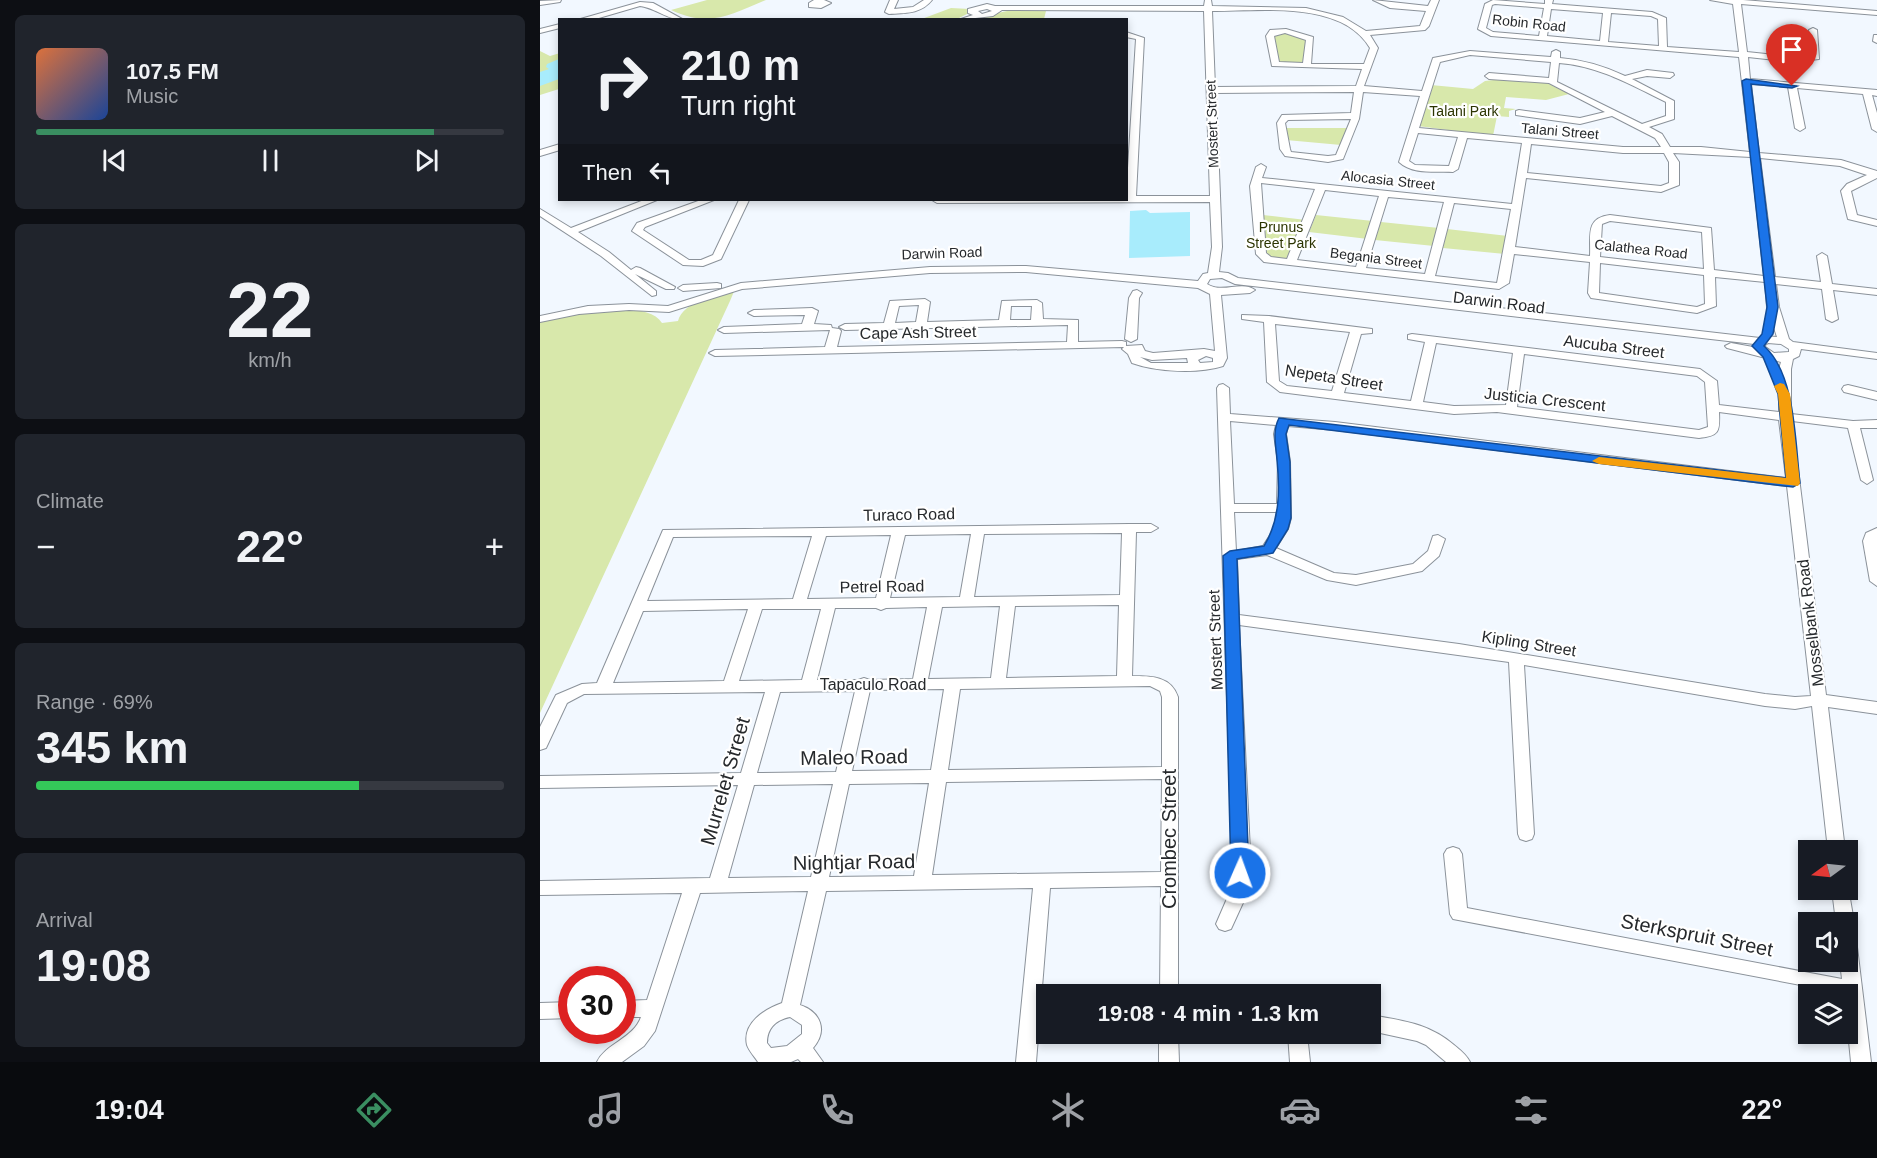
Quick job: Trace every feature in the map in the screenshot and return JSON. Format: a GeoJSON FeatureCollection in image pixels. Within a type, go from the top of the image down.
{"type":"FeatureCollection","features":[{"type":"Feature","properties":{"kind":"street"},"geometry":{"type":"LineString","coordinates":[[540,3],[557,0]]}},
{"type":"Feature","properties":{"kind":"street"},"geometry":{"type":"LineString","coordinates":[[887,16],[894,0]]}},
{"type":"Feature","properties":{"kind":"street"},"geometry":{"type":"LineString","coordinates":[[887,16],[924,5],[928,0]]}},
{"type":"Feature","properties":{"kind":"street"},"geometry":{"type":"LineString","coordinates":[[1142,0],[1142,9]]}},
{"type":"Feature","properties":{"kind":"street"},"geometry":{"type":"LineString","coordinates":[[1266,0],[1267,9]]}},
{"type":"Feature","properties":{"kind":"street"},"geometry":{"type":"LineString","coordinates":[[1377,0],[1390,6],[1431,9]]}},
{"type":"Feature","properties":{"kind":"street"},"geometry":{"type":"LineString","coordinates":[[1368,33],[1422,28],[1425,26],[1435,0]]}},
{"type":"Feature","properties":{"kind":"street"},"geometry":{"type":"LineString","coordinates":[[1714,0],[1877,13]]}},
{"type":"Feature","properties":{"kind":"street","name":"Mosselbank Road"},"geometry":{"type":"LineString","coordinates":[[1737,2],[1773,307],[1790,349],[1784,394],[1785,417],[1836,840]]}},
{"type":"Feature","properties":{"kind":"street","name":"Robin Road"},"geometry":{"type":"LineString","coordinates":[[1663,48],[1661,17],[1548,3],[1491,3],[1482,29],[1488,34],[1743,55],[1815,58],[1817,54],[1813,30]]}},
{"type":"Feature","properties":{"kind":"street"},"geometry":{"type":"LineString","coordinates":[[1543,38],[1548,3]]}},
{"type":"Feature","properties":{"kind":"street"},"geometry":{"type":"LineString","coordinates":[[588,18],[640,4],[650,5],[676,18]]}},
{"type":"Feature","properties":{"kind":"street"},"geometry":{"type":"LineString","coordinates":[[972,15],[991,6],[1011,10],[1076,10],[1208,5],[1294,9],[1329,14],[1347,20],[1368,33],[1374,48],[1354,102],[1355,116],[1340,157],[1303,157],[1288,154],[1285,149],[1281,123],[1285,117],[1355,116]]}},
{"type":"Feature","properties":{"kind":"street","name":"Mostert Street"},"geometry":{"type":"LineString","coordinates":[[1208,5],[1217,247],[1210,279]]}},
{"type":"Feature","properties":{"kind":"street"},"geometry":{"type":"LineString","coordinates":[[972,15],[991,6]]}},
{"type":"Feature","properties":{"kind":"street"},"geometry":{"type":"LineString","coordinates":[[816,18],[819,7]]}},
{"type":"Feature","properties":{"kind":"street"},"geometry":{"type":"LineString","coordinates":[[1074,18],[1076,10]]}},
{"type":"Feature","properties":{"kind":"street"},"geometry":{"type":"LineString","coordinates":[[1604,44],[1607,10]]}},
{"type":"Feature","properties":{"kind":"street"},"geometry":{"type":"LineString","coordinates":[[540,31],[558,26]]}},
{"type":"Feature","properties":{"kind":"street"},"geometry":{"type":"LineString","coordinates":[[1307,66],[1310,39],[1296,33],[1273,32],[1270,36],[1275,64],[1307,66],[1368,66]]}},
{"type":"Feature","properties":{"kind":"street"},"geometry":{"type":"LineString","coordinates":[[1128,34],[1140,37],[1138,81],[1131,106],[1128,187]]}},
{"type":"Feature","properties":{"kind":"street"},"geometry":{"type":"LineString","coordinates":[[1463,135],[1455,168],[1433,170],[1411,167],[1404,162],[1436,60],[1470,52],[1556,56],[1591,64],[1668,99],[1672,104],[1671,117],[1641,127]]}},
{"type":"Feature","properties":{"kind":"street"},"geometry":{"type":"LineString","coordinates":[[1552,81],[1556,56]]}},
{"type":"Feature","properties":{"kind":"street"},"geometry":{"type":"LineString","coordinates":[[1128,57],[1139,57]]}},
{"type":"Feature","properties":{"kind":"street"},"geometry":{"type":"LineString","coordinates":[[1624,79],[1647,73],[1670,75]]}},
{"type":"Feature","properties":{"kind":"street"},"geometry":{"type":"LineString","coordinates":[[1489,76],[1552,81],[1659,136],[1674,162],[1674,185],[1667,189],[1522,175]]}},
{"type":"Feature","properties":{"kind":"street"},"geometry":{"type":"LineString","coordinates":[[1128,81],[1138,81]]}},
{"type":"Feature","properties":{"kind":"street"},"geometry":{"type":"LineString","coordinates":[[1746,81],[1872,92],[1877,129]]}},
{"type":"Feature","properties":{"kind":"street"},"geometry":{"type":"LineString","coordinates":[[1792,86],[1800,128]]}},
{"type":"Feature","properties":{"kind":"street"},"geometry":{"type":"LineString","coordinates":[[1211,90],[1359,89],[1425,94]]}},
{"type":"Feature","properties":{"kind":"street"},"geometry":{"type":"LineString","coordinates":[[1519,113],[1577,121],[1613,113]]}},
{"type":"Feature","properties":{"kind":"street","name":"Talani Street"},"geometry":{"type":"LineString","coordinates":[[1414,130],[1623,150],[1701,150],[1841,163],[1876,175]]}},
{"type":"Feature","properties":{"kind":"street"},"geometry":{"type":"LineString","coordinates":[[1510,250],[1527,141]]}},
{"type":"Feature","properties":{"kind":"street"},"geometry":{"type":"LineString","coordinates":[[540,153],[558,148]]}},
{"type":"Feature","properties":{"kind":"street","name":"Begania Street"},"geometry":{"type":"LineString","coordinates":[[1261,167],[1256,180],[1261,254],[1268,260],[1496,287],[1504,283],[1510,250]]}},
{"type":"Feature","properties":{"kind":"street"},"geometry":{"type":"LineString","coordinates":[[1876,175],[1850,186],[1846,191],[1852,217],[1877,223]]}},
{"type":"Feature","properties":{"kind":"street","name":"Alocasia Street"},"geometry":{"type":"LineString","coordinates":[[1256,180],[1516,207]]}},
{"type":"Feature","properties":{"kind":"street"},"geometry":{"type":"LineString","coordinates":[[1291,263],[1321,187]]}},
{"type":"Feature","properties":{"kind":"street"},"geometry":{"type":"LineString","coordinates":[[1360,271],[1384,194]]}},
{"type":"Feature","properties":{"kind":"street"},"geometry":{"type":"LineString","coordinates":[[1128,200],[1215,199]]}},
{"type":"Feature","properties":{"kind":"street"},"geometry":{"type":"LineString","coordinates":[[1430,279],[1449,200]]}},
{"type":"Feature","properties":{"kind":"street"},"geometry":{"type":"LineString","coordinates":[[569,230],[646,201]]}},
{"type":"Feature","properties":{"kind":"street"},"geometry":{"type":"LineString","coordinates":[[651,201],[671,214]]}},
{"type":"Feature","properties":{"kind":"street"},"geometry":{"type":"LineString","coordinates":[[706,201],[641,225],[637,231],[687,263],[703,263],[717,257],[744,201]]}},
{"type":"Feature","properties":{"kind":"street"},"geometry":{"type":"LineString","coordinates":[[540,212],[605,254],[670,287]]}},
{"type":"Feature","properties":{"kind":"street"},"geometry":{"type":"LineString","coordinates":[[1601,219],[1703,228],[1708,232],[1712,305],[1707,309],[1697,310],[1595,296],[1593,293],[1595,259],[1598,223],[1601,219]]}},
{"type":"Feature","properties":{"kind":"street","name":"Calathea Road"},"geometry":{"type":"LineString","coordinates":[[1510,250],[1877,292]]}},
{"type":"Feature","properties":{"kind":"street"},"geometry":{"type":"LineString","coordinates":[[605,254],[650,299]]}},
{"type":"Feature","properties":{"kind":"street"},"geometry":{"type":"LineString","coordinates":[[1822,256],[1832,319]]}},
{"type":"Feature","properties":{"kind":"street","name":"Darwin Road"},"geometry":{"type":"LineString","coordinates":[[670,287],[683,288],[932,267],[1059,267],[1210,279]]}},
{"type":"Feature","properties":{"kind":"street","name":"Darwin Road"},"geometry":{"type":"LineString","coordinates":[[650,299],[669,309],[729,288],[761,283],[930,270],[1026,269],[1210,279]]}},
{"type":"Feature","properties":{"kind":"street"},"geometry":{"type":"LineString","coordinates":[[1210,279],[1226,289]]}},
{"type":"Feature","properties":{"kind":"street"},"geometry":{"type":"LineString","coordinates":[[1210,279],[1226,289]]}},
{"type":"Feature","properties":{"kind":"street"},"geometry":{"type":"LineString","coordinates":[[540,319],[650,299],[670,287]]}},
{"type":"Feature","properties":{"kind":"street"},"geometry":{"type":"LineString","coordinates":[[683,288],[691,293],[687,303]]}},
{"type":"Feature","properties":{"kind":"street"},"geometry":{"type":"LineString","coordinates":[[1199,357],[1211,368],[1220,364],[1220,319],[1226,289]]}},
{"type":"Feature","properties":{"kind":"street","name":"Darwin Road"},"geometry":{"type":"LineString","coordinates":[[1226,289],[1764,347]]}},
{"type":"Feature","properties":{"kind":"street"},"geometry":{"type":"LineString","coordinates":[[1137,293],[1134,298],[1130,345],[1136,361],[1144,365],[1199,357],[1221,343]]}},
{"type":"Feature","properties":{"kind":"street"},"geometry":{"type":"LineString","coordinates":[[889,326],[894,303],[925,302],[921,325]]}},
{"type":"Feature","properties":{"kind":"street"},"geometry":{"type":"LineString","coordinates":[[1004,323],[1006,303],[1037,303],[1037,322]]}},
{"type":"Feature","properties":{"kind":"street","name":"Mosselbank Road"},"geometry":{"type":"LineString","coordinates":[[1773,307],[1764,347],[1784,394]]}},
{"type":"Feature","properties":{"kind":"street"},"geometry":{"type":"LineString","coordinates":[[754,313],[812,311],[807,328]]}},
{"type":"Feature","properties":{"kind":"street"},"geometry":{"type":"LineString","coordinates":[[1246,317],[1362,331],[1337,396]]}},
{"type":"Feature","properties":{"kind":"street","name":"Nepeta Street"},"geometry":{"type":"LineString","coordinates":[[1269,320],[1275,384],[1288,389],[1416,405]]}},
{"type":"Feature","properties":{"kind":"street"},"geometry":{"type":"LineString","coordinates":[[724,330],[1074,322],[1072,345]]}},
{"type":"Feature","properties":{"kind":"street"},"geometry":{"type":"LineString","coordinates":[[830,351],[836,328]]}},
{"type":"Feature","properties":{"kind":"street","name":"Aucuba Street"},"geometry":{"type":"LineString","coordinates":[[1412,337],[1700,373],[1711,381],[1713,408]]}},
{"type":"Feature","properties":{"kind":"street"},"geometry":{"type":"LineString","coordinates":[[1416,405],[1431,339]]}},
{"type":"Feature","properties":{"kind":"street","name":"Cape Ash Street"},"geometry":{"type":"LineString","coordinates":[[715,353],[1130,345]]}},
{"type":"Feature","properties":{"kind":"street"},"geometry":{"type":"LineString","coordinates":[[1764,347],[1877,356]]}},
{"type":"Feature","properties":{"kind":"street"},"geometry":{"type":"LineString","coordinates":[[1764,347],[1877,363]]}},
{"type":"Feature","properties":{"kind":"street"},"geometry":{"type":"LineString","coordinates":[[1511,410],[1519,351]]}},
{"type":"Feature","properties":{"kind":"street","name":"Mostert Street"},"geometry":{"type":"LineString","coordinates":[[1223,388],[1241,851],[1238,894],[1225,924]]}},
{"type":"Feature","properties":{"kind":"street"},"geometry":{"type":"LineString","coordinates":[[1848,389],[1877,396]]}},
{"type":"Feature","properties":{"kind":"street","name":"Justicia Crescent"},"geometry":{"type":"LineString","coordinates":[[1416,405],[1459,410],[1487,407],[1702,434],[1714,428],[1713,408]]}},
{"type":"Feature","properties":{"kind":"street"},"geometry":{"type":"LineString","coordinates":[[1713,408],[1853,425],[1877,424]]}},
{"type":"Feature","properties":{"kind":"street"},"geometry":{"type":"LineString","coordinates":[[1224,417],[1283,421],[1793,483]]}},
{"type":"Feature","properties":{"kind":"street"},"geometry":{"type":"LineString","coordinates":[[1268,550],[1281,529],[1284,462],[1280,434],[1283,421]]}},
{"type":"Feature","properties":{"kind":"street"},"geometry":{"type":"LineString","coordinates":[[1853,425],[1867,480]]}},
{"type":"Feature","properties":{"kind":"street"},"geometry":{"type":"LineString","coordinates":[[1227,508],[1283,508]]}},
{"type":"Feature","properties":{"kind":"street"},"geometry":{"type":"LineString","coordinates":[[1124,681],[1129,528]]}},
{"type":"Feature","properties":{"kind":"street","name":"Turaco Road"},"geometry":{"type":"LineString","coordinates":[[637,606],[668,533],[1151,528]]}},
{"type":"Feature","properties":{"kind":"street"},"geometry":{"type":"LineString","coordinates":[[966,602],[978,530]]}},
{"type":"Feature","properties":{"kind":"street"},"geometry":{"type":"LineString","coordinates":[[881,605],[899,531]]}},
{"type":"Feature","properties":{"kind":"street"},"geometry":{"type":"LineString","coordinates":[[798,605],[820,532]]}},
{"type":"Feature","properties":{"kind":"street"},"geometry":{"type":"LineString","coordinates":[[1877,532],[1871,536],[1870,541],[1877,580]]}},
{"type":"Feature","properties":{"kind":"street"},"geometry":{"type":"LineString","coordinates":[[1230,556],[1268,550],[1332,577],[1356,580],[1417,568],[1434,553],[1438,539]]}},
{"type":"Feature","properties":{"kind":"street","name":"Petrel Road"},"geometry":{"type":"LineString","coordinates":[[637,606],[881,605],[1127,600]]}},
{"type":"Feature","properties":{"kind":"street"},"geometry":{"type":"LineString","coordinates":[[998,683],[1008,602]]}},
{"type":"Feature","properties":{"kind":"street"},"geometry":{"type":"LineString","coordinates":[[920,683],[935,603]]}},
{"type":"Feature","properties":{"kind":"street"},"geometry":{"type":"LineString","coordinates":[[808,685],[829,605]]}},
{"type":"Feature","properties":{"kind":"street"},"geometry":{"type":"LineString","coordinates":[[603,688],[637,606]]}},
{"type":"Feature","properties":{"kind":"street"},"geometry":{"type":"LineString","coordinates":[[730,687],[756,606]]}},
{"type":"Feature","properties":{"kind":"street","name":"Kipling Street"},"geometry":{"type":"LineString","coordinates":[[1233,619],[1516,659],[1765,700],[1795,703],[1819,700],[1877,708]]}},
{"type":"Feature","properties":{"kind":"street"},"geometry":{"type":"LineString","coordinates":[[1516,659],[1526,834]]}},
{"type":"Feature","properties":{"kind":"street","name":"Tapaculo Road"},"geometry":{"type":"LineString","coordinates":[[540,744],[561,699],[582,689],[774,687],[864,683],[1124,681],[1150,681],[1163,685]]}},
{"type":"Feature","properties":{"kind":"street"},"geometry":{"type":"LineString","coordinates":[[790,1009],[864,683]]}},
{"type":"Feature","properties":{"kind":"street"},"geometry":{"type":"LineString","coordinates":[[922,882],[953,683]]}},
{"type":"Feature","properties":{"kind":"street","name":"Crombec Street"},"geometry":{"type":"LineString","coordinates":[[1163,685],[1170,697],[1169,984]]}},
{"type":"Feature","properties":{"kind":"street","name":"Murrelet Street"},"geometry":{"type":"LineString","coordinates":[[717,885],[774,687]]}},
{"type":"Feature","properties":{"kind":"street","name":"Maleo Road"},"geometry":{"type":"LineString","coordinates":[[540,782],[1170,773]]}},
{"type":"Feature","properties":{"kind":"street","name":"Sterkspruit Street"},"geometry":{"type":"LineString","coordinates":[[1454,854],[1459,914],[1532,926],[1828,984]]}},
{"type":"Feature","properties":{"kind":"street","name":"Nightjar Road"},"geometry":{"type":"LineString","coordinates":[[540,888],[1169,879]]}},
{"type":"Feature","properties":{"kind":"street"},"geometry":{"type":"LineString","coordinates":[[1026,1062],[1042,881]]}},
{"type":"Feature","properties":{"kind":"street"},"geometry":{"type":"LineString","coordinates":[[607,1062],[643,1033],[693,886]]}},
{"type":"Feature","properties":{"kind":"street"},"geometry":{"type":"LineString","coordinates":[[636,1009],[653,1008]]}},
{"type":"Feature","properties":{"kind":"street"},"geometry":{"type":"LineString","coordinates":[[790,1009],[802,1012],[810,1019],[813,1029],[808,1056],[784,1059],[759,1058],[757,1045],[759,1028],[772,1015],[790,1009]]}},
{"type":"Feature","properties":{"kind":"street"},"geometry":{"type":"LineString","coordinates":[[540,1011],[558,1010]]}},
{"type":"Feature","properties":{"kind":"street"},"geometry":{"type":"LineString","coordinates":[[1381,1025],[1420,1033],[1433,1039],[1460,1062]]}},
{"type":"Feature","properties":{"kind":"street"},"geometry":{"type":"LineString","coordinates":[[1858,1035],[1861,1062]]}},
{"type":"Feature","properties":{"kind":"street"},"geometry":{"type":"LineString","coordinates":[[1169,1044],[1169,1062]]}},
{"type":"Feature","properties":{"kind":"street"},"geometry":{"type":"LineString","coordinates":[[1299,1044],[1300,1062]]}},
{"type":"Feature","properties":{"kind":"green space"},"geometry":{"type":"Polygon","coordinates":[[[707,0],[766,0],[730,15],[714,18],[697,18],[671,10],[707,0]]]}},
{"type":"Feature","properties":{"kind":"green space"},"geometry":{"type":"Polygon","coordinates":[[[951,8],[970,9],[969,13],[959,18],[924,18],[951,8]]]}},
{"type":"Feature","properties":{"kind":"green space"},"geometry":{"type":"Polygon","coordinates":[[[1007,11],[1046,11],[1044,18],[975,18],[1007,11]]]}},
{"type":"Feature","properties":{"kind":"green space"},"geometry":{"type":"Polygon","coordinates":[[[1284,32],[1306,39],[1308,48],[1302,62],[1277,62],[1274,33],[1284,32]]]}},
{"type":"Feature","properties":{"kind":"green space"},"geometry":{"type":"Polygon","coordinates":[[[540,51],[550,56],[558,54],[558,89],[540,95],[540,51]]]}},
{"type":"Feature","properties":{"kind":"green space","name":"Talani Park"},"geometry":{"type":"Polygon","coordinates":[[[1502,79],[1545,82],[1569,94],[1546,100],[1506,97],[1504,108],[1516,109],[1509,111],[1509,117],[1497,116],[1493,136],[1418,126],[1431,85],[1473,89],[1485,81],[1502,79]]]}},
{"type":"Feature","properties":{"kind":"green space"},"geometry":{"type":"Polygon","coordinates":[[[1285,128],[1348,128],[1341,145],[1286,140],[1285,128]]]}},
{"type":"Feature","properties":{"kind":"green space","name":"Prunus Street Park"},"geometry":{"type":"Polygon","coordinates":[[[1263,215],[1306,220],[1288,260],[1273,259],[1267,255],[1263,215]]]}},
{"type":"Feature","properties":{"kind":"green space"},"geometry":{"type":"Polygon","coordinates":[[[1316,215],[1373,221],[1368,239],[1309,232],[1316,215]]]}},
{"type":"Feature","properties":{"kind":"green space"},"geometry":{"type":"Polygon","coordinates":[[[1381,222],[1439,228],[1434,246],[1375,240],[1381,222]]]}},
{"type":"Feature","properties":{"kind":"green space"},"geometry":{"type":"Polygon","coordinates":[[[1447,229],[1508,236],[1505,254],[1443,248],[1447,229]]]}},
{"type":"Feature","properties":{"kind":"green space"},"geometry":{"type":"Polygon","coordinates":[[[735,289],[540,713],[540,322],[604,310],[639,311],[653,315],[662,323],[678,321],[681,314],[694,304],[735,289]]]}},
{"type":"Feature","properties":{"kind":"water"},"geometry":{"type":"Polygon","coordinates":[[[558,59],[558,79],[540,86],[540,72],[549,69],[546,67],[547,64],[558,59]]]}},
{"type":"Feature","properties":{"kind":"water"},"geometry":{"type":"Polygon","coordinates":[[[1146,210],[1150,213],[1190,212],[1190,256],[1129,258],[1130,211],[1146,210]]]}},
{"type":"Feature","properties":{"kind":"slow traffic"},"geometry":{"type":"LineString","coordinates":[[1599,461],[1793,483],[1784,394],[1780,386]]}},
{"type":"Feature","properties":{"kind":"route"},"geometry":{"type":"LineString","coordinates":[[1240,873],[1239,780],[1230,556],[1268,550],[1281,529],[1284,518],[1284,462],[1280,441],[1283,421],[1793,483],[1784,394],[1768,356],[1758,346],[1768,334],[1769,315],[1773,307],[1746,81],[1792,86]]}}]}
